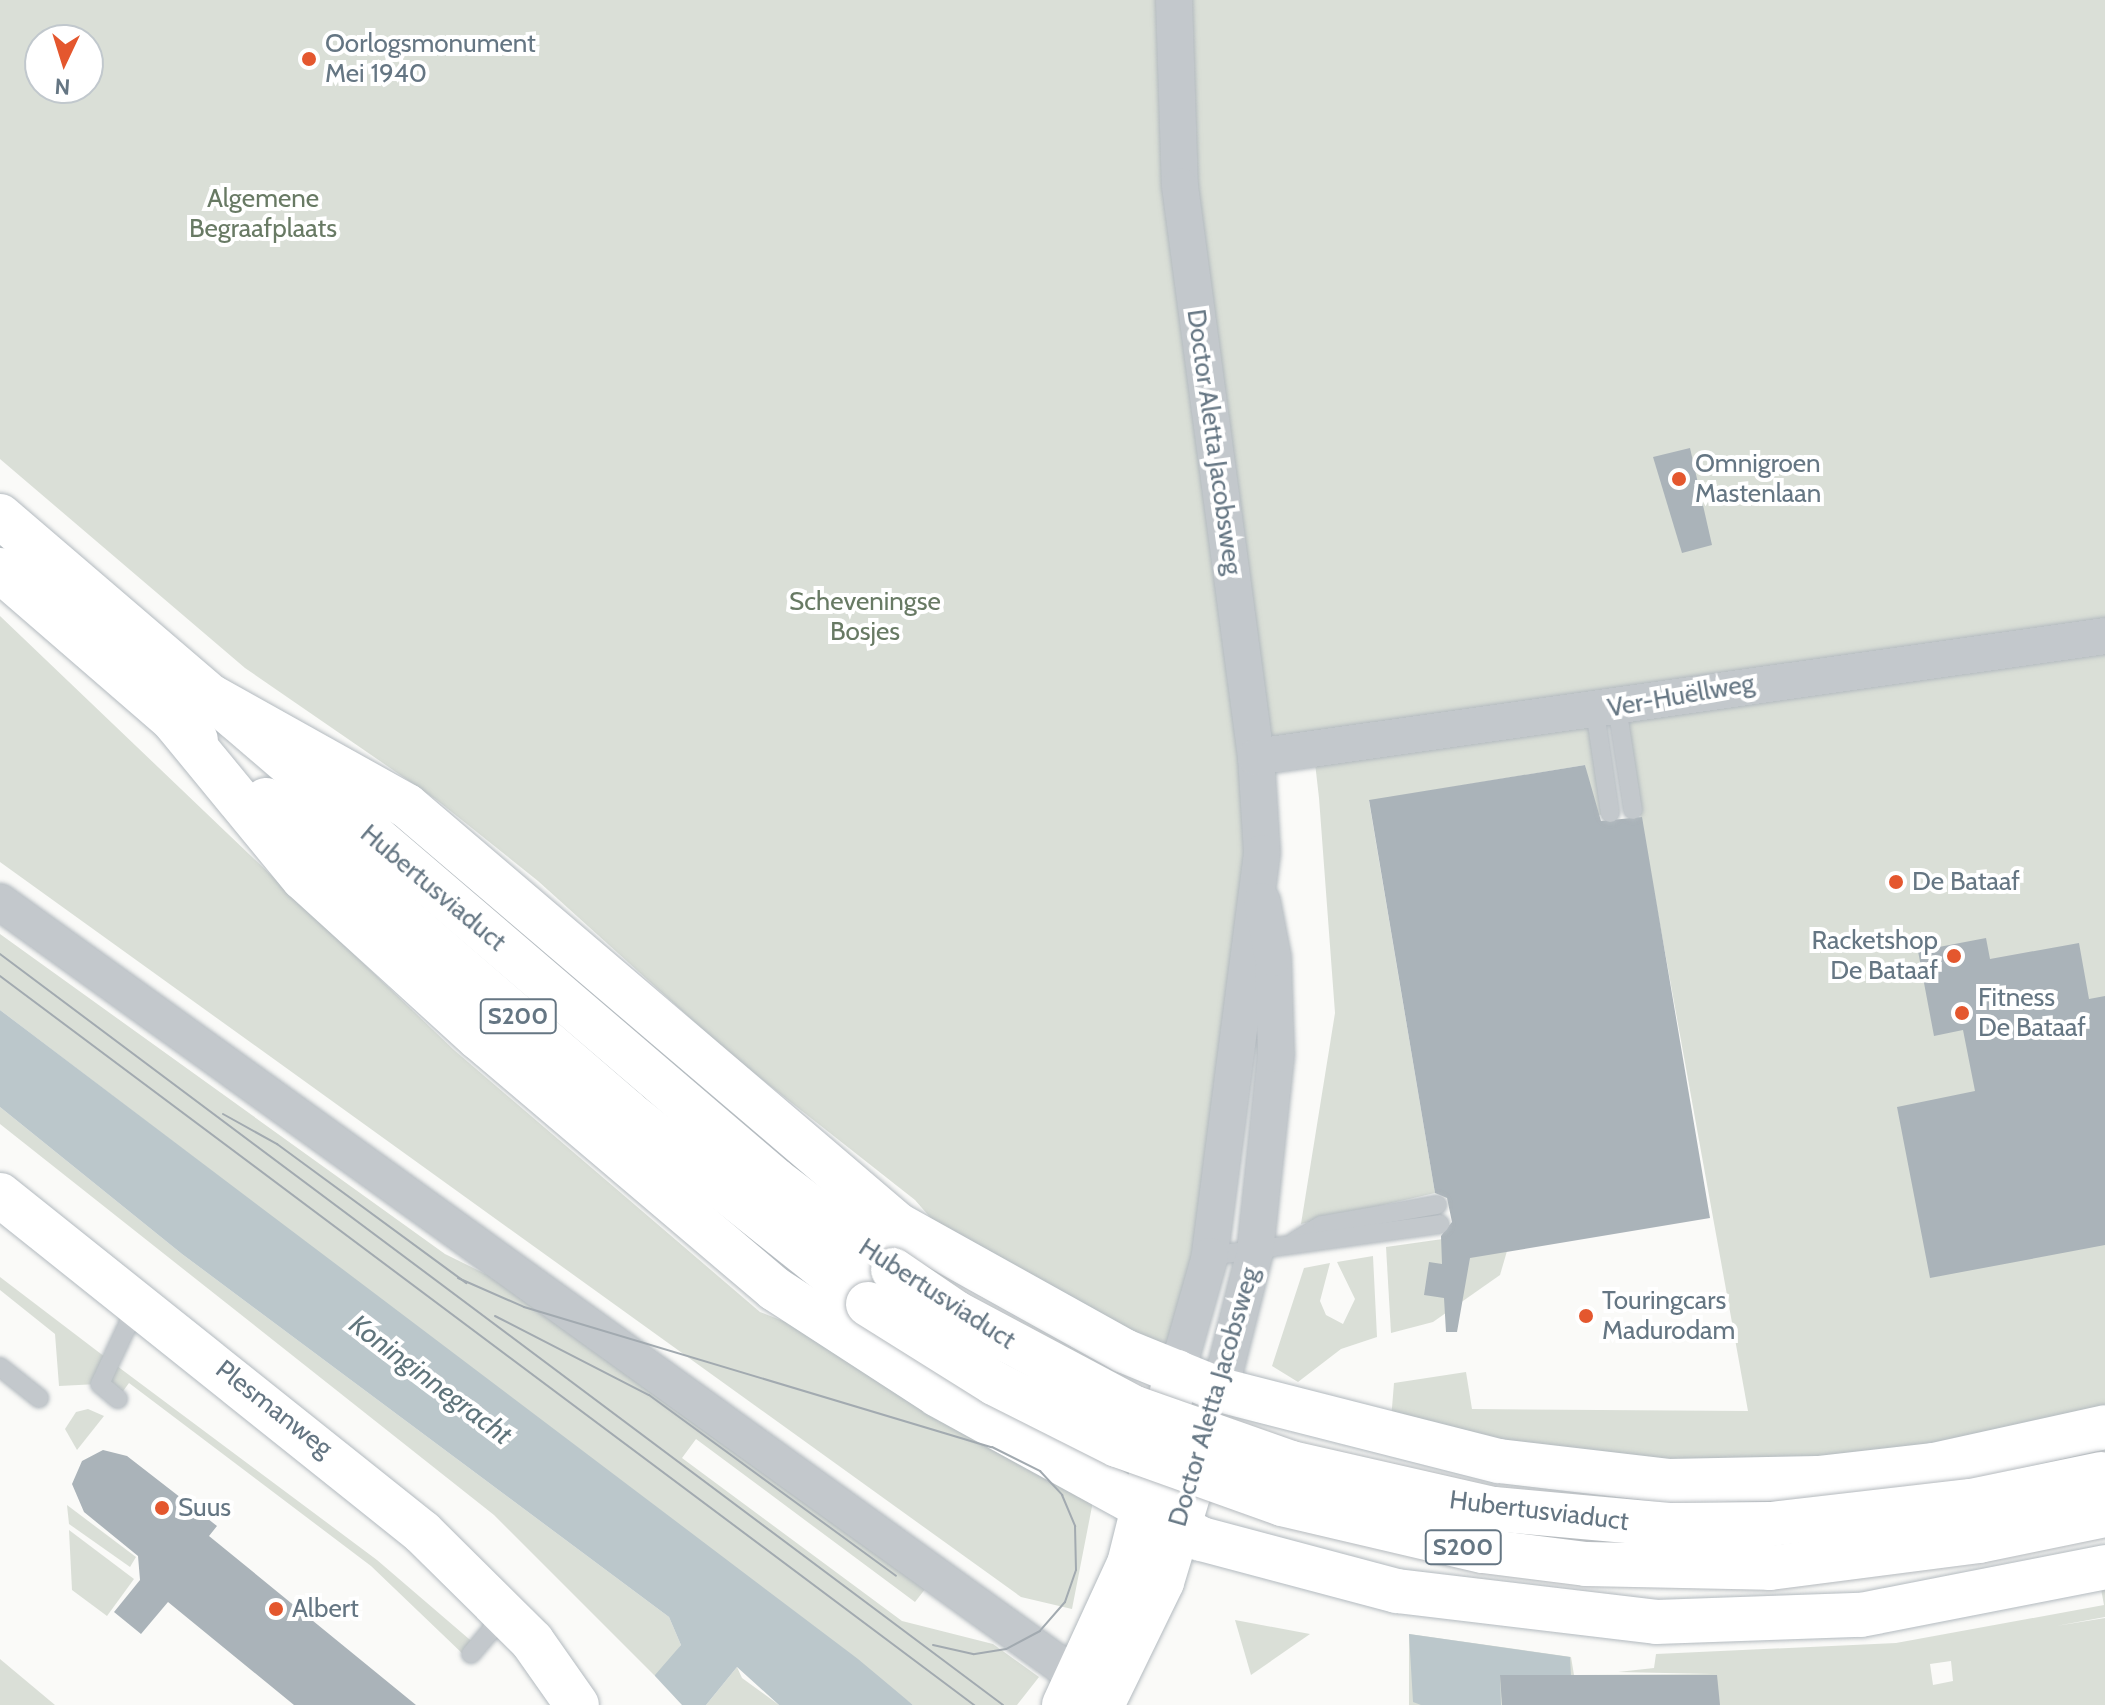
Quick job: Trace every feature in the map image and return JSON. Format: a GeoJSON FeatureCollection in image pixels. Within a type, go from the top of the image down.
{"type":"FeatureCollection","features":[{"type":"Feature","properties":{"kind":"main road","name":"Hubertusviaduct"},"geometry":{"type":"LineString","coordinates":[[0,516],[775,1180],[893,1270],[956,1313],[1135,1408],[1291,1463],[1494,1509],[1671,1525],[1771,1524],[2104,1487]]}},
{"type":"Feature","properties":{"kind":"main road","name":"Hubertusviaduct"},"geometry":{"type":"LineString","coordinates":[[0,570],[627,1112],[868,1304],[994,1383],[1117,1445],[1282,1504],[1483,1551],[1586,1564],[1770,1568],[1979,1541],[2104,1487]]}},
{"type":"Feature","properties":{"kind":"main road"},"geometry":{"type":"LineString","coordinates":[[212,697],[407,806],[898,1225],[1124,1351],[1220,1390],[1403,1441],[1668,1481],[1818,1478],[1934,1465],[2105,1427]]}},
{"type":"Feature","properties":{"kind":"main road"},"geometry":{"type":"LineString","coordinates":[[173,720],[303,878],[479,1038],[775,1289],[938,1395],[1072,1463],[1160,1516],[1294,1564],[1363,1582],[1523,1612],[1724,1622],[1905,1608],[2105,1567]]}},
{"type":"Feature","properties":{"kind":"main road","name":"Plesmanweg"},"geometry":{"type":"LineString","coordinates":[[0,1195],[353,1472],[598,1704]]}},
{"type":"Feature","properties":{"kind":"main road","name":"Doctor Aletta Jacobsweg"},"geometry":{"type":"LineString","coordinates":[[1160,1516],[1177,1372]]}},
{"type":"Feature","properties":{"kind":"main road","name":"Doctor Aletta Jacobsweg"},"geometry":{"type":"LineString","coordinates":[[1088,1697],[1129,1564],[1160,1516],[1220,1390]]}},
{"type":"Feature","properties":{"kind":"street","name":"Doctor Aletta Jacobsweg"},"geometry":{"type":"LineString","coordinates":[[1174,0],[1180,186],[1256,757],[1259,884],[1210,1256],[1177,1372]]}},
{"type":"Feature","properties":{"kind":"street","name":"Ver-Huëllweg"},"geometry":{"type":"LineString","coordinates":[[1256,757],[1606,709],[1668,694],[2105,636]]}},
{"type":"Feature","properties":{"kind":"street","name":"Doctor Aletta Jacobsweg"},"geometry":{"type":"LineString","coordinates":[[1220,1390],[1255,1252],[1276,1054],[1273,958],[1259,884]]}},
{"type":"Feature","properties":{"kind":"street"},"geometry":{"type":"LineString","coordinates":[[0,902],[1088,1697]]}},
{"type":"Feature","properties":{"kind":"lane"},"geometry":{"type":"LineString","coordinates":[[1606,709],[1633,810]]}},
{"type":"Feature","properties":{"kind":"lane"},"geometry":{"type":"LineString","coordinates":[[1606,709],[1610,813]]}},
{"type":"Feature","properties":{"kind":"lane"},"geometry":{"type":"LineString","coordinates":[[1210,1256],[1255,1252],[1438,1214]]}},
{"type":"Feature","properties":{"kind":"lane"},"geometry":{"type":"LineString","coordinates":[[118,1399],[100,1384],[138,1303]]}},
{"type":"Feature","properties":{"kind":"lane"},"geometry":{"type":"LineString","coordinates":[[1072,1463],[1124,1351]]}},
{"type":"Feature","properties":{"kind":"lane"},"geometry":{"type":"LineString","coordinates":[[0,1367],[39,1398]]}},
{"type":"Feature","properties":{"kind":"lane"},"geometry":{"type":"LineString","coordinates":[[471,1654],[519,1627]]}},
{"type":"Feature","properties":{"kind":"green space","name":"Scheveningse Bosjes"},"geometry":{"type":"Polygon","coordinates":[[[0,0],[2105,0],[2105,1414],[1817,1467],[1600,1458],[1391,1420],[1394,1383],[1466,1372],[1472,1409],[1748,1411],[1621,709],[1596,711],[1610,813],[1594,816],[1585,765],[1369,801],[1435,1193],[1301,1224],[1335,1013],[1319,798],[1314,754],[1257,757],[1180,1364],[984,1279],[915,1200],[731,1055],[538,881],[438,801],[245,668],[0,459],[0,0]]]}},
{"type":"Feature","properties":{"kind":"green space"},"geometry":{"type":"Polygon","coordinates":[[[0,616],[454,1050],[760,1312],[878,1358],[1096,1486],[1072,1609],[1021,1597],[0,862],[0,616]]]}},
{"type":"Feature","properties":{"kind":"green space"},"geometry":{"type":"Polygon","coordinates":[[[0,934],[445,1254],[528,1295],[929,1584],[915,1602],[696,1439],[682,1458],[902,1621],[993,1644],[1039,1677],[1017,1705],[913,1705],[0,1010],[0,934]]]}},
{"type":"Feature","properties":{"kind":"green space"},"geometry":{"type":"Polygon","coordinates":[[[0,1107],[182,1254],[669,1617],[681,1645],[657,1678],[494,1515],[0,1124],[0,1107]]]}},
{"type":"Feature","properties":{"kind":"green space"},"geometry":{"type":"Polygon","coordinates":[[[1471,1235],[1507,1251],[1500,1275],[1433,1322],[1391,1333],[1386,1247],[1471,1235]]]}},
{"type":"Feature","properties":{"kind":"green space"},"geometry":{"type":"Polygon","coordinates":[[[1373,1256],[1377,1337],[1341,1349],[1298,1382],[1272,1366],[1304,1268],[1330,1263],[1320,1301],[1326,1315],[1343,1324],[1355,1299],[1337,1262],[1373,1256]]]}},
{"type":"Feature","properties":{"kind":"green space"},"geometry":{"type":"Polygon","coordinates":[[[0,1277],[105,1357],[98,1384],[59,1386],[55,1334],[0,1290],[0,1277]]]}},
{"type":"Feature","properties":{"kind":"green space"},"geometry":{"type":"Polygon","coordinates":[[[109,1360],[377,1560],[476,1645],[465,1656],[371,1566],[129,1383],[118,1398],[102,1384],[109,1360]]]}},
{"type":"Feature","properties":{"kind":"green space"},"geometry":{"type":"Polygon","coordinates":[[[88,1409],[104,1416],[77,1450],[65,1429],[76,1412],[88,1409]]]}},
{"type":"Feature","properties":{"kind":"green space"},"geometry":{"type":"Polygon","coordinates":[[[67,1505],[136,1557],[130,1567],[69,1524],[67,1505]]]}},
{"type":"Feature","properties":{"kind":"green space"},"geometry":{"type":"Polygon","coordinates":[[[69,1530],[134,1579],[107,1616],[72,1590],[69,1530]]]}},
{"type":"Feature","properties":{"kind":"green space"},"geometry":{"type":"Polygon","coordinates":[[[2105,1576],[2105,1617],[2056,1626],[2105,1618],[2105,1705],[1409,1705],[1409,1634],[1571,1657],[1574,1675],[1712,1674],[1618,1672],[1654,1668],[1656,1654],[1896,1643],[2104,1605],[2099,1578],[2105,1576]],[[1951,1661],[1930,1664],[1933,1685],[1953,1681],[1951,1661]]]}},
{"type":"Feature","properties":{"kind":"green space"},"geometry":{"type":"Polygon","coordinates":[[[1235,1620],[1310,1634],[1251,1675],[1235,1620]]]}},
{"type":"Feature","properties":{"kind":"green space"},"geometry":{"type":"Polygon","coordinates":[[[0,1659],[55,1705],[0,1705],[0,1659]]]}},
{"type":"Feature","properties":{"kind":"green space"},"geometry":{"type":"Polygon","coordinates":[[[737,1667],[742,1678],[779,1705],[706,1705],[737,1667]]]}},
{"type":"Feature","properties":{"kind":"water","name":"Koninginnegracht"},"geometry":{"type":"Polygon","coordinates":[[[0,1010],[858,1659],[913,1705],[779,1705],[737,1667],[706,1705],[629,1705],[681,1645],[669,1617],[182,1254],[0,1107],[0,1010]]]}},
{"type":"Feature","properties":{"kind":"water"},"geometry":{"type":"Polygon","coordinates":[[[1409,1634],[1570,1657],[1571,1676],[1500,1675],[1501,1705],[1421,1705],[1413,1702],[1409,1634]]]}},
{"type":"Feature","properties":{"kind":"pier"},"geometry":{"type":"Polygon","coordinates":[[[654,1675],[682,1705],[625,1705],[626,1702],[654,1675]]]}},
{"type":"Feature","properties":{"kind":"building"},"geometry":{"type":"Polygon","coordinates":[[[1690,448],[1712,545],[1682,553],[1653,457],[1690,448]]]}},
{"type":"Feature","properties":{"kind":"building"},"geometry":{"type":"Polygon","coordinates":[[[1585,765],[1601,821],[1642,817],[1710,1218],[1470,1258],[1457,1332],[1446,1332],[1444,1298],[1424,1295],[1429,1262],[1442,1264],[1441,1236],[1452,1222],[1447,1198],[1435,1193],[1369,800],[1585,765]]]}},
{"type":"Feature","properties":{"kind":"building"},"geometry":{"type":"Polygon","coordinates":[[[1986,938],[1990,959],[2079,943],[2089,999],[2105,996],[2105,1245],[1930,1278],[1897,1107],[1975,1091],[1963,1030],[1934,1036],[1918,951],[1986,938]]]}},
{"type":"Feature","properties":{"kind":"building"},"geometry":{"type":"Polygon","coordinates":[[[103,1450],[127,1456],[217,1526],[209,1536],[416,1705],[294,1705],[168,1602],[141,1634],[114,1612],[140,1580],[138,1556],[84,1512],[72,1484],[82,1461],[103,1450]]]}},
{"type":"Feature","properties":{"kind":"building"},"geometry":{"type":"Polygon","coordinates":[[[1500,1675],[1717,1675],[1720,1705],[1502,1705],[1500,1675]]]}},
{"type":"Feature","properties":{"kind":"tram line"},"geometry":{"type":"LineString","coordinates":[[0,954],[1003,1705]]}},
{"type":"Feature","properties":{"kind":"tram line"},"geometry":{"type":"LineString","coordinates":[[0,976],[974,1705]]}},
{"type":"Feature","properties":{"kind":"tram line"},"geometry":{"type":"LineString","coordinates":[[223,1114],[277,1144],[466,1283]]}},
{"type":"Feature","properties":{"kind":"tram line"},"geometry":{"type":"LineString","coordinates":[[458,1278],[524,1307],[992,1447],[1040,1471],[1062,1495],[1075,1526],[1076,1570],[1065,1602],[1040,1631],[1006,1649],[973,1654],[933,1645]]}},
{"type":"Feature","properties":{"kind":"tram line"},"geometry":{"type":"LineString","coordinates":[[495,1316],[649,1395],[896,1576]]}},
{"type":"Feature","properties":{"kind":"place","name":"Oorlogsmonument Mei 1940"},"geometry":{"type":"Point","coordinates":[309,59]}},
{"type":"Feature","properties":{"kind":"place","name":"Omnigroen Mastenlaan"},"geometry":{"type":"Point","coordinates":[1679,479]}},
{"type":"Feature","properties":{"kind":"place","name":"De Bataaf"},"geometry":{"type":"Point","coordinates":[1896,882]}},
{"type":"Feature","properties":{"kind":"place","name":"Racketshop De Bataaf"},"geometry":{"type":"Point","coordinates":[1954,956]}},
{"type":"Feature","properties":{"kind":"place","name":"Fitness De Bataaf"},"geometry":{"type":"Point","coordinates":[1962,1013]}},
{"type":"Feature","properties":{"kind":"place","name":"Touringcars Madurodam"},"geometry":{"type":"Point","coordinates":[1586,1316]}},
{"type":"Feature","properties":{"kind":"place","name":"Suus"},"geometry":{"type":"Point","coordinates":[162,1508]}},
{"type":"Feature","properties":{"kind":"place","name":"Albert"},"geometry":{"type":"Point","coordinates":[276,1609]}},
{"type":"Feature","properties":{"kind":"park label","name":"Algemene Begraafplaats"},"geometry":{"type":"Point","coordinates":[263,214]}}]}
